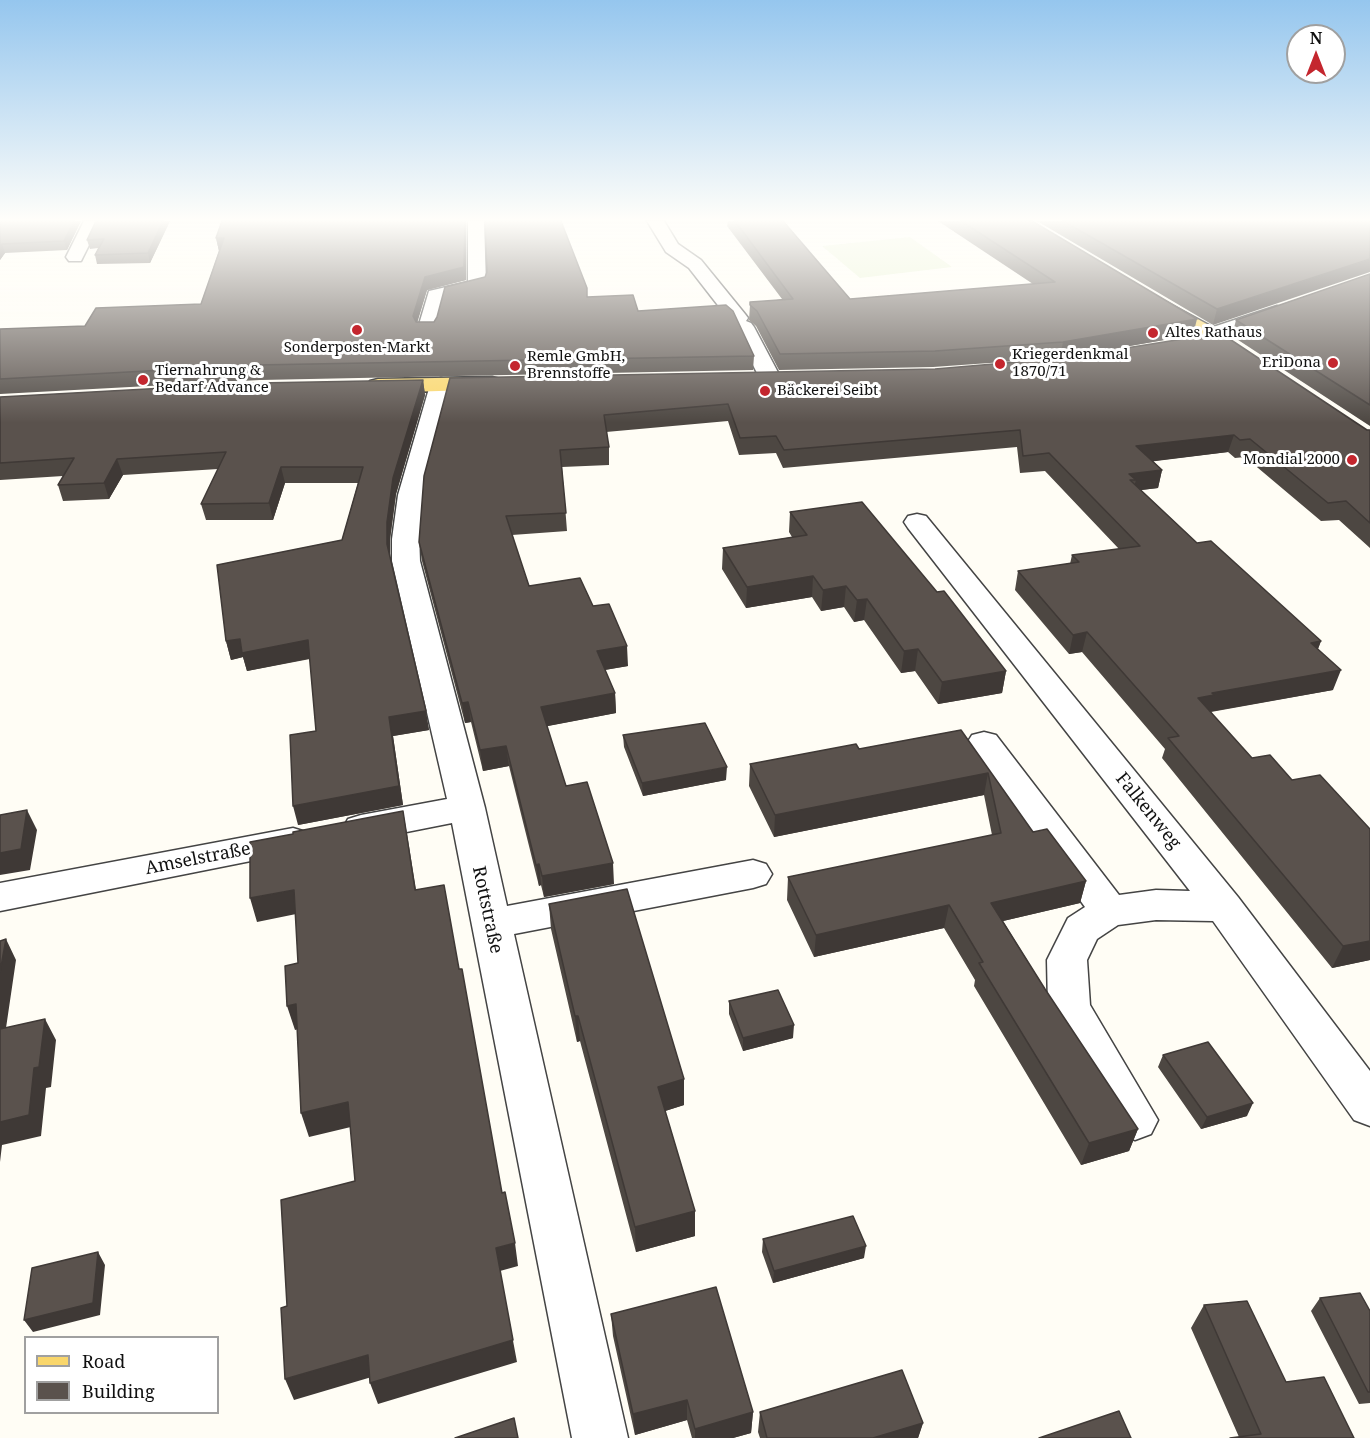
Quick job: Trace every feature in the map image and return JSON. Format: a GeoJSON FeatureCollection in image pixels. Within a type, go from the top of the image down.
{"type":"FeatureCollection","features":[{"type":"Feature","properties":{"kind":"main road"},"geometry":{"type":"LineString","coordinates":[[1140,293],[1220,340]]}},
{"type":"Feature","properties":{"kind":"main road"},"geometry":{"type":"LineString","coordinates":[[1147,352],[1220,340]]}},
{"type":"Feature","properties":{"kind":"main road"},"geometry":{"type":"LineString","coordinates":[[761,381],[794,380]]}},
{"type":"Feature","properties":{"kind":"main road"},"geometry":{"type":"LineString","coordinates":[[359,387],[511,384]]}},
{"type":"Feature","properties":{"kind":"street"},"geometry":{"type":"LineString","coordinates":[[427,331],[436,295],[464,288]]}},
{"type":"Feature","properties":{"kind":"street"},"geometry":{"type":"LineString","coordinates":[[713,288],[741,323],[761,381]]}},
{"type":"Feature","properties":{"kind":"street"},"geometry":{"type":"LineString","coordinates":[[1220,340],[1295,306]]}},
{"type":"Feature","properties":{"kind":"street","name":"Rottstraße"},"geometry":{"type":"LineString","coordinates":[[441,385],[407,512],[404,535],[406,561],[466,808],[600,1438]]}},
{"type":"Feature","properties":{"kind":"street","name":"Falkenweg"},"geometry":{"type":"LineString","coordinates":[[917,522],[1224,907],[1370,1106]]}},
{"type":"Feature","properties":{"kind":"street"},"geometry":{"type":"LineString","coordinates":[[984,743],[1109,911]]}},
{"type":"Feature","properties":{"kind":"street","name":"Amselstraße"},"geometry":{"type":"LineString","coordinates":[[0,897],[466,808]]}},
{"type":"Feature","properties":{"kind":"street"},"geometry":{"type":"LineString","coordinates":[[490,924],[753,874]]}},
{"type":"Feature","properties":{"kind":"street"},"geometry":{"type":"LineString","coordinates":[[1135,1120],[1069,1007],[1067,960],[1082,929],[1109,911],[1156,905],[1224,907]]}},
{"type":"Feature","properties":{"kind":"building"},"geometry":{"type":"Polygon","coordinates":[[[207,288],[422,288],[413,316],[416,322],[434,322],[445,288],[587,288],[587,297],[633,295],[638,311],[726,305],[733,311],[754,356],[256,365],[0,379],[0,329],[85,326],[96,308],[201,304],[207,288]]]}},
{"type":"Feature","properties":{"kind":"building"},"geometry":{"type":"Polygon","coordinates":[[[785,288],[841,288],[850,299],[981,288],[1145,288],[1197,319],[1063,342],[935,351],[780,354],[750,302],[793,299],[785,288]]]}},
{"type":"Feature","properties":{"kind":"building"},"geometry":{"type":"Polygon","coordinates":[[[1180,288],[1281,288],[1217,309],[1180,288]]]}},
{"type":"Feature","properties":{"kind":"building"},"geometry":{"type":"Polygon","coordinates":[[[1329,288],[1370,288],[1370,405],[1236,320],[1329,288]]]}},
{"type":"Feature","properties":{"kind":"building"},"geometry":{"type":"Polygon","coordinates":[[[1216,330],[1370,430],[1370,523],[1346,501],[1328,503],[1250,439],[1240,440],[1234,435],[1136,446],[1162,470],[1129,474],[1136,480],[1130,480],[1197,543],[1211,541],[1321,641],[1311,643],[1341,670],[1212,693],[1214,695],[1198,698],[1252,758],[1270,755],[1292,780],[1320,775],[1370,829],[1370,941],[1343,946],[1168,738],[1179,736],[1087,632],[1073,635],[1018,571],[1079,562],[1072,555],[1140,546],[1049,453],[1023,456],[1020,430],[784,450],[776,436],[740,438],[728,404],[604,415],[609,447],[560,450],[566,513],[506,516],[529,586],[580,578],[593,606],[609,604],[627,646],[597,651],[615,693],[541,707],[566,786],[587,782],[613,863],[542,876],[539,864],[536,865],[506,746],[480,750],[468,702],[462,703],[419,542],[424,476],[450,378],[935,369],[1064,358],[1195,337],[1216,330]]]}},
{"type":"Feature","properties":{"kind":"building"},"geometry":{"type":"Polygon","coordinates":[[[423,380],[393,478],[387,522],[387,544],[426,711],[389,717],[399,786],[293,806],[290,735],[316,731],[308,640],[242,653],[240,639],[226,641],[217,565],[342,540],[363,467],[281,467],[269,503],[201,504],[226,452],[117,459],[104,483],[58,485],[74,458],[0,463],[0,397],[257,383],[423,380]]]}},
{"type":"Feature","properties":{"kind":"building"},"geometry":{"type":"Polygon","coordinates":[[[862,502],[937,592],[944,591],[1006,671],[942,682],[918,649],[904,651],[867,599],[857,600],[846,586],[823,590],[813,576],[747,587],[723,548],[807,535],[790,512],[862,502]]]}},
{"type":"Feature","properties":{"kind":"building"},"geometry":{"type":"Polygon","coordinates":[[[705,723],[727,767],[642,783],[623,735],[705,723]]]}},
{"type":"Feature","properties":{"kind":"building"},"geometry":{"type":"Polygon","coordinates":[[[961,730],[1033,832],[1047,829],[1086,881],[991,903],[1138,1129],[1089,1143],[979,963],[983,962],[949,905],[816,935],[788,877],[1001,833],[988,773],[775,815],[750,764],[856,744],[859,749],[961,730]]]}},
{"type":"Feature","properties":{"kind":"building"},"geometry":{"type":"Polygon","coordinates":[[[27,810],[21,849],[0,853],[0,815],[27,810]]]}},
{"type":"Feature","properties":{"kind":"building"},"geometry":{"type":"Polygon","coordinates":[[[403,811],[415,890],[444,885],[459,969],[462,969],[502,1193],[505,1192],[515,1243],[496,1248],[513,1340],[370,1383],[368,1355],[285,1379],[281,1308],[287,1306],[281,1200],[355,1181],[348,1102],[301,1113],[296,1004],[287,1006],[285,966],[298,963],[294,890],[250,898],[250,842],[403,811]]]}},
{"type":"Feature","properties":{"kind":"building"},"geometry":{"type":"Polygon","coordinates":[[[627,889],[684,1079],[658,1087],[695,1211],[635,1227],[578,1016],[575,1016],[549,904],[627,889]]]}},
{"type":"Feature","properties":{"kind":"building"},"geometry":{"type":"Polygon","coordinates":[[[6,939],[0,972],[0,941],[6,939]]]}},
{"type":"Feature","properties":{"kind":"building"},"geometry":{"type":"Polygon","coordinates":[[[778,990],[794,1025],[743,1038],[729,1001],[778,990]]]}},
{"type":"Feature","properties":{"kind":"building"},"geometry":{"type":"Polygon","coordinates":[[[45,1019],[39,1067],[34,1068],[29,1115],[0,1122],[0,1029],[45,1019]]]}},
{"type":"Feature","properties":{"kind":"building"},"geometry":{"type":"Polygon","coordinates":[[[1208,1042],[1253,1103],[1207,1117],[1163,1055],[1208,1042]]]}},
{"type":"Feature","properties":{"kind":"building"},"geometry":{"type":"Polygon","coordinates":[[[853,1216],[866,1246],[774,1271],[763,1239],[853,1216]]]}},
{"type":"Feature","properties":{"kind":"building"},"geometry":{"type":"Polygon","coordinates":[[[98,1252],[93,1303],[24,1320],[32,1268],[98,1252]]]}},
{"type":"Feature","properties":{"kind":"building"},"geometry":{"type":"Polygon","coordinates":[[[716,1287],[753,1412],[695,1429],[687,1400],[633,1414],[611,1314],[716,1287]]]}},
{"type":"Feature","properties":{"kind":"building"},"geometry":{"type":"Polygon","coordinates":[[[1360,1293],[1370,1311],[1370,1392],[1320,1298],[1360,1293]]]}},
{"type":"Feature","properties":{"kind":"building"},"geometry":{"type":"Polygon","coordinates":[[[1247,1301],[1286,1382],[1324,1377],[1354,1438],[1230,1438],[1261,1434],[1204,1305],[1247,1301]]]}},
{"type":"Feature","properties":{"kind":"building"},"geometry":{"type":"Polygon","coordinates":[[[902,1370],[923,1423],[873,1438],[767,1438],[760,1412],[902,1370]]]}},
{"type":"Feature","properties":{"kind":"building"},"geometry":{"type":"Polygon","coordinates":[[[1119,1411],[1131,1438],[1039,1438],[1119,1411]]]}},
{"type":"Feature","properties":{"kind":"building"},"geometry":{"type":"Polygon","coordinates":[[[514,1418],[518,1438],[455,1438],[514,1418]]]}},
{"type":"Feature","properties":{"kind":"place","name":"Sonderposten-Markt"},"geometry":{"type":"Point","coordinates":[357,330]}},
{"type":"Feature","properties":{"kind":"place","name":"Altes Rathaus"},"geometry":{"type":"Point","coordinates":[1153,333]}},
{"type":"Feature","properties":{"kind":"place","name":"EriDona"},"geometry":{"type":"Point","coordinates":[1333,363]}},
{"type":"Feature","properties":{"kind":"place","name":"Kriegerdenkmal 1870/71"},"geometry":{"type":"Point","coordinates":[1000,364]}},
{"type":"Feature","properties":{"kind":"place","name":"Remle GmbH, Brennstoffe"},"geometry":{"type":"Point","coordinates":[515,366]}},
{"type":"Feature","properties":{"kind":"place","name":"Tiernahrung & Bedarf Advance"},"geometry":{"type":"Point","coordinates":[143,380]}},
{"type":"Feature","properties":{"kind":"place","name":"Bäckerei Seibt"},"geometry":{"type":"Point","coordinates":[765,391]}},
{"type":"Feature","properties":{"kind":"place","name":"Mondial 2000"},"geometry":{"type":"Point","coordinates":[1352,460]}}]}
